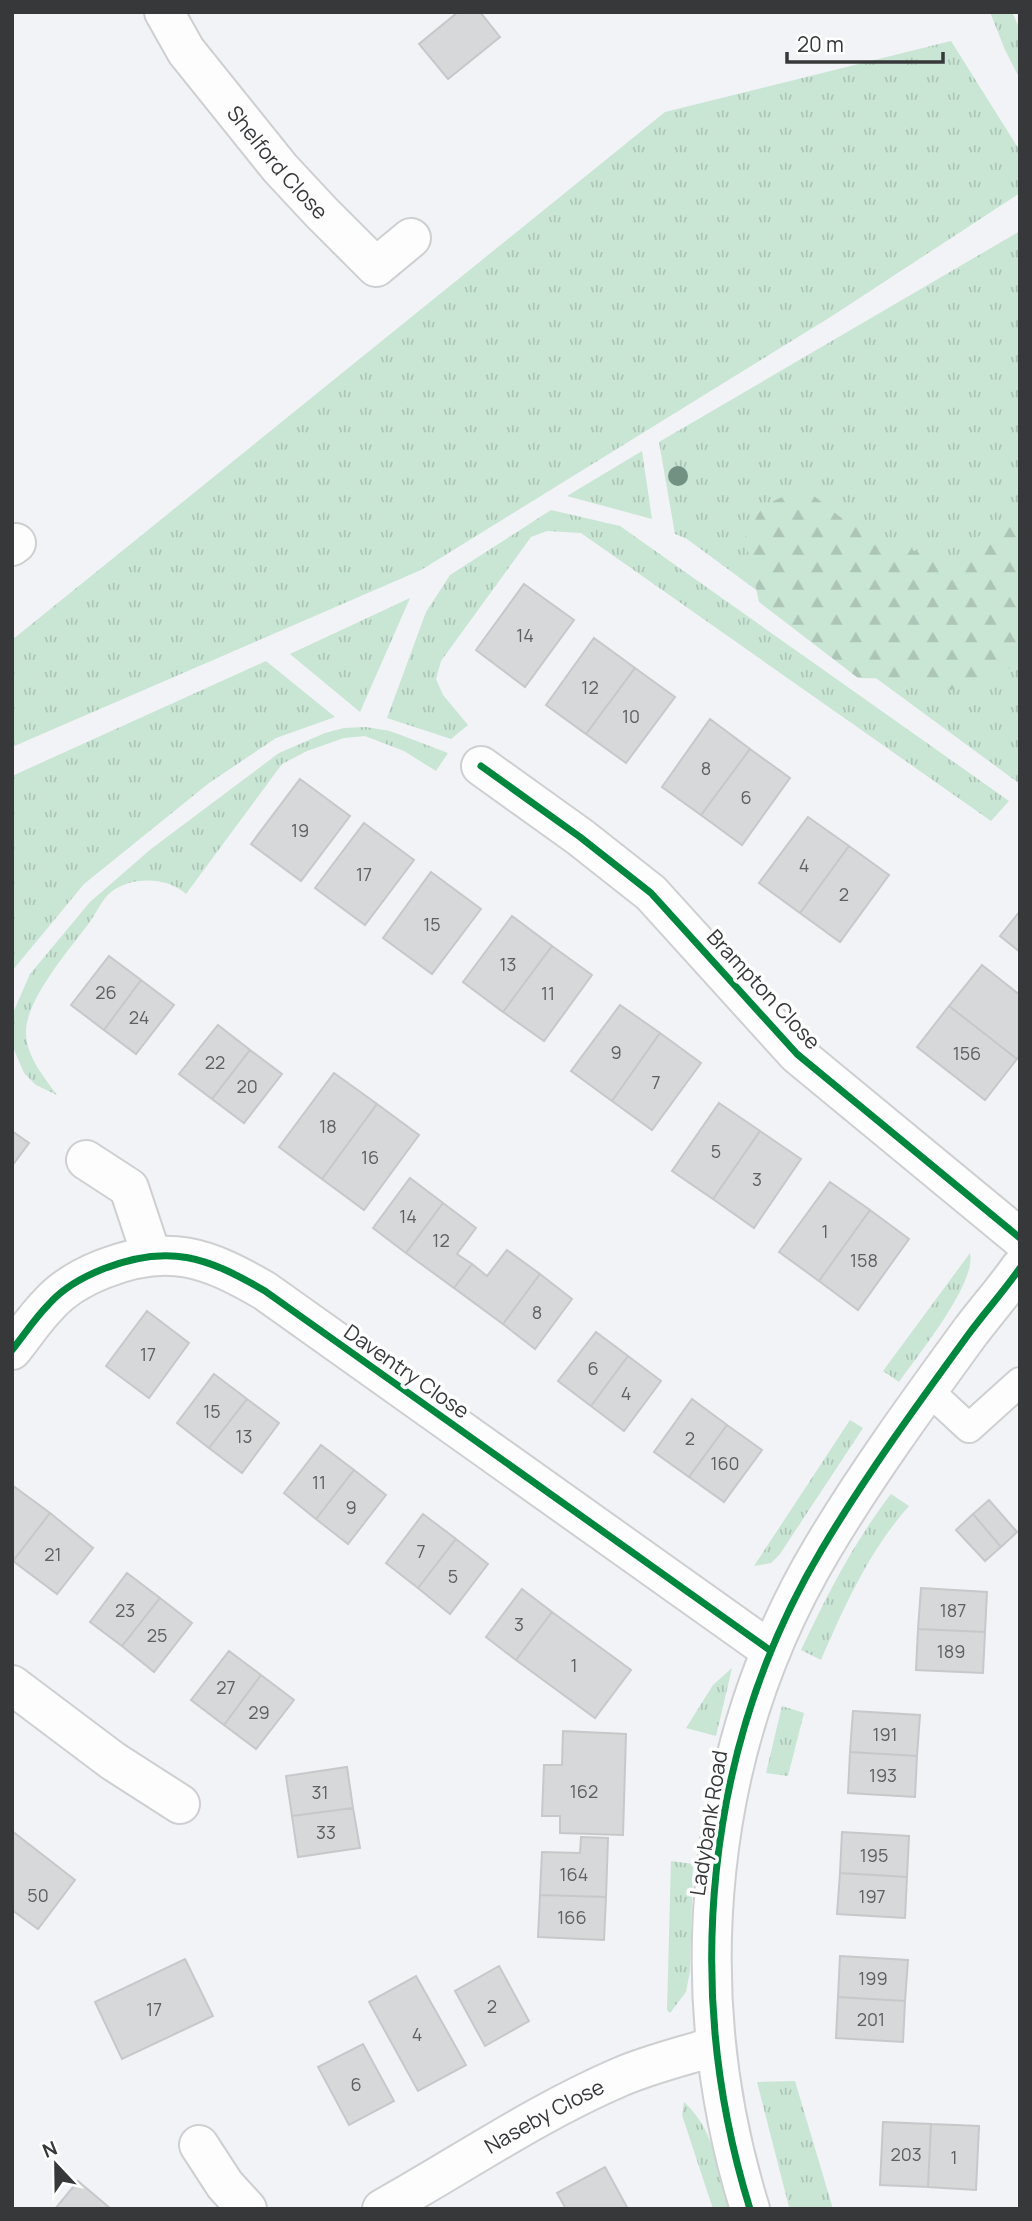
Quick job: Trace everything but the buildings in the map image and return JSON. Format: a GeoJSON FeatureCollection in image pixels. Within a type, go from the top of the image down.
{"type":"FeatureCollection","features":[{"type":"Feature","properties":{"kind":"street","name":"Shelford Close"},"geometry":{"type":"LineString","coordinates":[[164,12],[186,51],[280,168],[376,267],[411,238]]}},
{"type":"Feature","properties":{"kind":"street","name":"Brampton Close"},"geometry":{"type":"LineString","coordinates":[[481,766],[580,837],[651,893],[797,1054],[1020,1238]]}},
{"type":"Feature","properties":{"kind":"street"},"geometry":{"type":"LineString","coordinates":[[86,1160],[129,1188],[151,1254]]}},
{"type":"Feature","properties":{"kind":"street","name":"Daventry Close"},"geometry":{"type":"LineString","coordinates":[[12,1350],[50,1303],[73,1284],[121,1261],[151,1254],[183,1256],[238,1275],[265,1291],[771,1651]]}},
{"type":"Feature","properties":{"kind":"street","name":"Ladybank Road"},"geometry":{"type":"LineString","coordinates":[[750,2209],[728,2126],[716,2046],[710,1976],[710,1940],[720,1837],[736,1754],[747,1714],[771,1651],[802,1584],[841,1517],[875,1463],[1020,1268]]}},
{"type":"Feature","properties":{"kind":"street"},"geometry":{"type":"LineString","coordinates":[[12,1685],[113,1761],[180,1804]]}},
{"type":"Feature","properties":{"kind":"street","name":"Naseby Close"},"geometry":{"type":"LineString","coordinates":[[382,2209],[573,2099],[622,2076],[716,2046]]}},
{"type":"Feature","properties":{"kind":"street"},"geometry":{"type":"LineString","coordinates":[[199,2145],[225,2185],[247,2209]]}},
{"type":"Feature","properties":{"kind":"lane"},"geometry":{"type":"LineString","coordinates":[[928,1390],[969,1427],[1020,1382]]}},
{"type":"Feature","properties":{"kind":"green space"},"geometry":{"type":"Polygon","coordinates":[[[990,12],[1012,12],[1020,30],[1020,79],[1005,50],[990,12]]]}},
{"type":"Feature","properties":{"kind":"green space"},"geometry":{"type":"Polygon","coordinates":[[[951,41],[1020,151],[1020,193],[832,316],[421,570],[12,747],[12,640],[665,112],[951,41]]]}},
{"type":"Feature","properties":{"kind":"green space"},"geometry":{"type":"Polygon","coordinates":[[[1020,231],[1020,784],[687,539],[675,534],[659,442],[1020,231]]]}},
{"type":"Feature","properties":{"kind":"green space"},"geometry":{"type":"Polygon","coordinates":[[[642,451],[652,519],[567,496],[642,451]]]}},
{"type":"Feature","properties":{"kind":"green space"},"geometry":{"type":"Polygon","coordinates":[[[803,487],[840,517],[896,545],[950,562],[988,528],[1020,514],[1020,656],[1003,675],[951,690],[917,679],[858,678],[759,602],[745,537],[763,506],[803,487]]]}},
{"type":"Feature","properties":{"kind":"green space"},"geometry":{"type":"Polygon","coordinates":[[[551,510],[620,526],[1009,801],[991,821],[581,533],[547,531],[531,537],[441,661],[436,679],[443,695],[468,725],[451,739],[387,718],[426,612],[450,575],[551,510]]]}},
{"type":"Feature","properties":{"kind":"green space"},"geometry":{"type":"Polygon","coordinates":[[[410,598],[360,712],[290,654],[410,598]]]}},
{"type":"Feature","properties":{"kind":"green space"},"geometry":{"type":"Polygon","coordinates":[[[266,661],[335,717],[276,738],[209,783],[84,884],[12,971],[12,776],[266,661]]]}},
{"type":"Feature","properties":{"kind":"green space"},"geometry":{"type":"Polygon","coordinates":[[[366,727],[390,731],[448,753],[436,771],[404,751],[365,736],[344,738],[307,751],[282,764],[186,894],[169,884],[149,881],[129,883],[111,892],[50,976],[32,1006],[26,1034],[29,1051],[57,1095],[36,1085],[24,1073],[12,1045],[12,1015],[30,974],[90,902],[151,849],[279,753],[325,733],[344,728],[366,727]]]}},
{"type":"Feature","properties":{"kind":"green space"},"geometry":{"type":"Polygon","coordinates":[[[970,1253],[970,1266],[955,1300],[899,1382],[883,1371],[970,1253]]]}},
{"type":"Feature","properties":{"kind":"green space"},"geometry":{"type":"Polygon","coordinates":[[[850,1420],[863,1428],[780,1554],[771,1563],[754,1566],[850,1420]]]}},
{"type":"Feature","properties":{"kind":"green space"},"geometry":{"type":"Polygon","coordinates":[[[891,1494],[909,1506],[870,1560],[821,1660],[801,1650],[842,1569],[891,1494]]]}},
{"type":"Feature","properties":{"kind":"green space"},"geometry":{"type":"Polygon","coordinates":[[[732,1668],[716,1736],[686,1728],[713,1685],[732,1668]]]}},
{"type":"Feature","properties":{"kind":"green space"},"geometry":{"type":"Polygon","coordinates":[[[782,1706],[804,1713],[788,1776],[766,1773],[782,1706]]]}},
{"type":"Feature","properties":{"kind":"green space"},"geometry":{"type":"Polygon","coordinates":[[[671,1861],[693,1864],[690,1971],[686,1992],[670,2013],[667,2010],[671,1861]]]}},
{"type":"Feature","properties":{"kind":"green space"},"geometry":{"type":"Polygon","coordinates":[[[795,2081],[833,2209],[789,2207],[757,2082],[795,2081]]]}},
{"type":"Feature","properties":{"kind":"green space"},"geometry":{"type":"Polygon","coordinates":[[[684,2102],[709,2138],[730,2209],[713,2209],[682,2115],[684,2102]]]}},
{"type":"Feature","properties":{"kind":"cycle path"},"geometry":{"type":"LineString","coordinates":[[481,766],[580,837],[651,893],[797,1054],[1020,1238]]}},
{"type":"Feature","properties":{"kind":"cycle path"},"geometry":{"type":"LineString","coordinates":[[12,1350],[55,1298],[74,1283],[103,1269],[148,1257],[168,1256],[205,1262],[265,1291],[771,1651]]}},
{"type":"Feature","properties":{"kind":"cycle path"},"geometry":{"type":"LineString","coordinates":[[750,2209],[729,2126],[716,2041],[712,1956],[716,1871],[729,1787],[751,1705],[782,1625],[839,1521],[930,1388],[1020,1268]]}}]}
